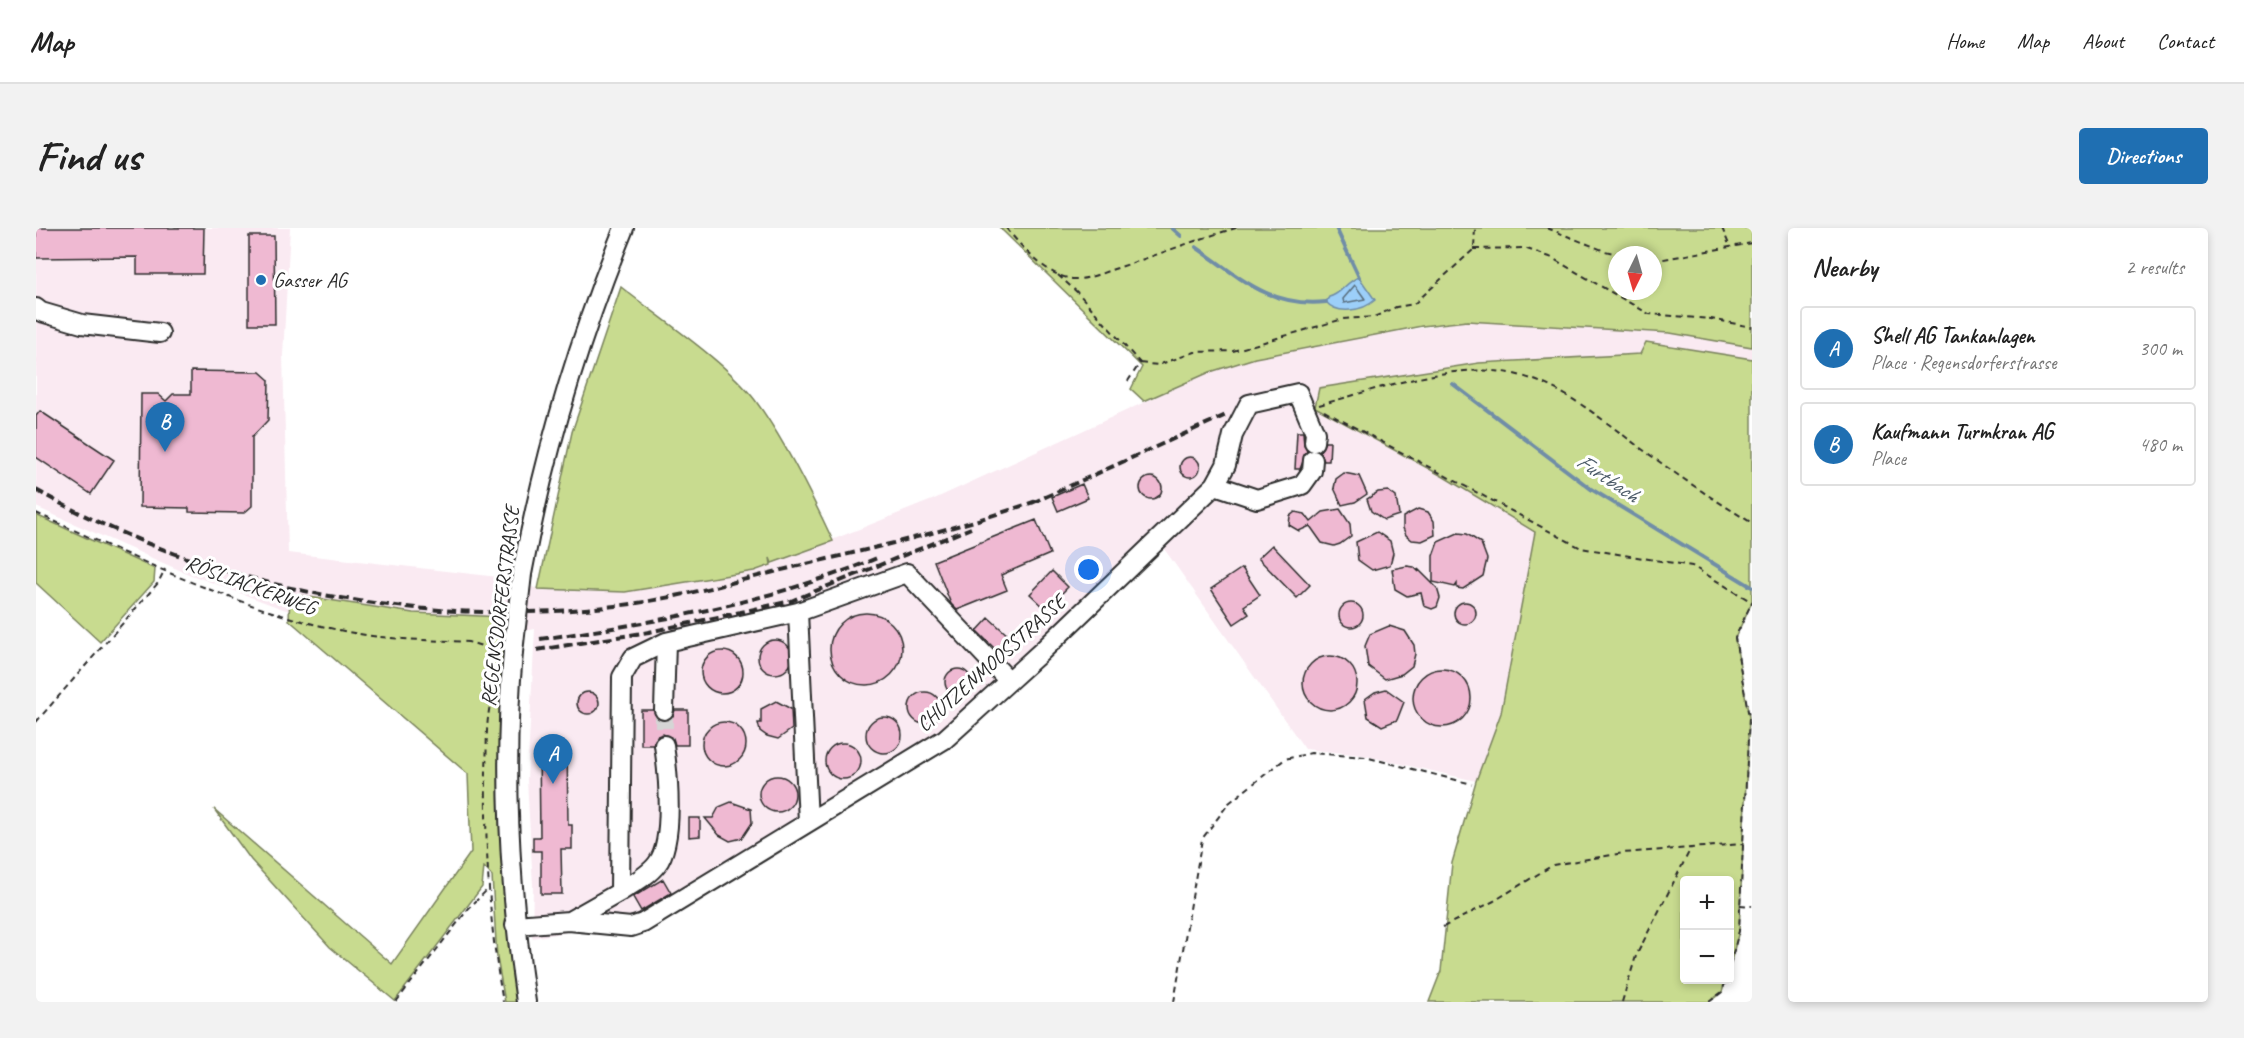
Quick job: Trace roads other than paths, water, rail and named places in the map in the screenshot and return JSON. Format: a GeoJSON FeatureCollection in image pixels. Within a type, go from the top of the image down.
{"type":"FeatureCollection","features":[{"type":"Feature","properties":{"kind":"street","name":"REGENSDORFERSTRASSE"},"geometry":{"type":"LineString","coordinates":[[526,1002],[515,925],[509,824],[508,731],[513,652],[522,574],[552,434],[574,358],[624,228]]}},
{"type":"Feature","properties":{"kind":"street"},"geometry":{"type":"LineString","coordinates":[[36,308],[41,312],[82,324],[160,333]]}},
{"type":"Feature","properties":{"kind":"street","name":"CHUTZENMOOSSTRASSE"},"geometry":{"type":"LineString","coordinates":[[515,925],[569,921],[631,927],[643,923],[945,739],[1215,485],[1226,465],[1233,435],[1249,404],[1298,393],[1315,433],[1312,471],[1302,485],[1257,499],[1215,485]]}},
{"type":"Feature","properties":{"kind":"street"},"geometry":{"type":"LineString","coordinates":[[620,892],[622,677],[633,658],[666,642],[798,612],[907,573],[1009,681]]}},
{"type":"Feature","properties":{"kind":"street"},"geometry":{"type":"LineString","coordinates":[[798,612],[808,822]]}},
{"type":"Feature","properties":{"kind":"street"},"geometry":{"type":"LineString","coordinates":[[664,710],[666,642]]}},
{"type":"Feature","properties":{"kind":"street"},"geometry":{"type":"LineString","coordinates":[[569,921],[620,892],[648,873],[658,863],[665,849],[669,786],[664,745]]}},
{"type":"Feature","properties":{"kind":"water"},"geometry":{"type":"Polygon","coordinates":[[[1359,277],[1375,300],[1370,304],[1357,309],[1343,310],[1326,302],[1329,297],[1359,277]]]}},
{"type":"Feature","properties":{"kind":"waterway"},"geometry":{"type":"LineString","coordinates":[[1172,228],[1181,236]]}},
{"type":"Feature","properties":{"kind":"waterway","name":"Furtbach"},"geometry":{"type":"LineString","coordinates":[[1336,228],[1359,277]]}},
{"type":"Feature","properties":{"kind":"waterway"},"geometry":{"type":"LineString","coordinates":[[1196,247],[1241,279],[1272,295],[1306,303],[1326,302]]}},
{"type":"Feature","properties":{"kind":"waterway","name":"Furtbach"},"geometry":{"type":"LineString","coordinates":[[1453,384],[1591,489],[1752,587]]}},
{"type":"Feature","properties":{"kind":"tunnel"},"geometry":{"type":"LineString","coordinates":[[664,710],[664,745]]}},
{"type":"Feature","properties":{"kind":"railway"},"geometry":{"type":"LineString","coordinates":[[1032,503],[1226,415]]}},
{"type":"Feature","properties":{"kind":"railway"},"geometry":{"type":"LineString","coordinates":[[36,490],[103,524],[172,553],[243,576],[316,593],[390,605],[465,611],[540,612],[615,606],[706,589],[919,536],[1039,500]]}},
{"type":"Feature","properties":{"kind":"railway"},"geometry":{"type":"LineString","coordinates":[[537,650],[649,632],[791,601],[971,528]]}},
{"type":"Feature","properties":{"kind":"railway"},"geometry":{"type":"LineString","coordinates":[[540,639],[669,618],[754,599],[796,587],[877,558]]}},
{"type":"Feature","properties":{"kind":"place","name":"Gasser AG"},"geometry":{"type":"Point","coordinates":[261,280]}},
{"type":"Feature","properties":{"kind":"place","name":"Kaufmann Turmkran AG"},"geometry":{"type":"Point","coordinates":[165,452]}},
{"type":"Feature","properties":{"kind":"place","name":"Shell AG Tankanlagen"},"geometry":{"type":"Point","coordinates":[553,784]}}]}
